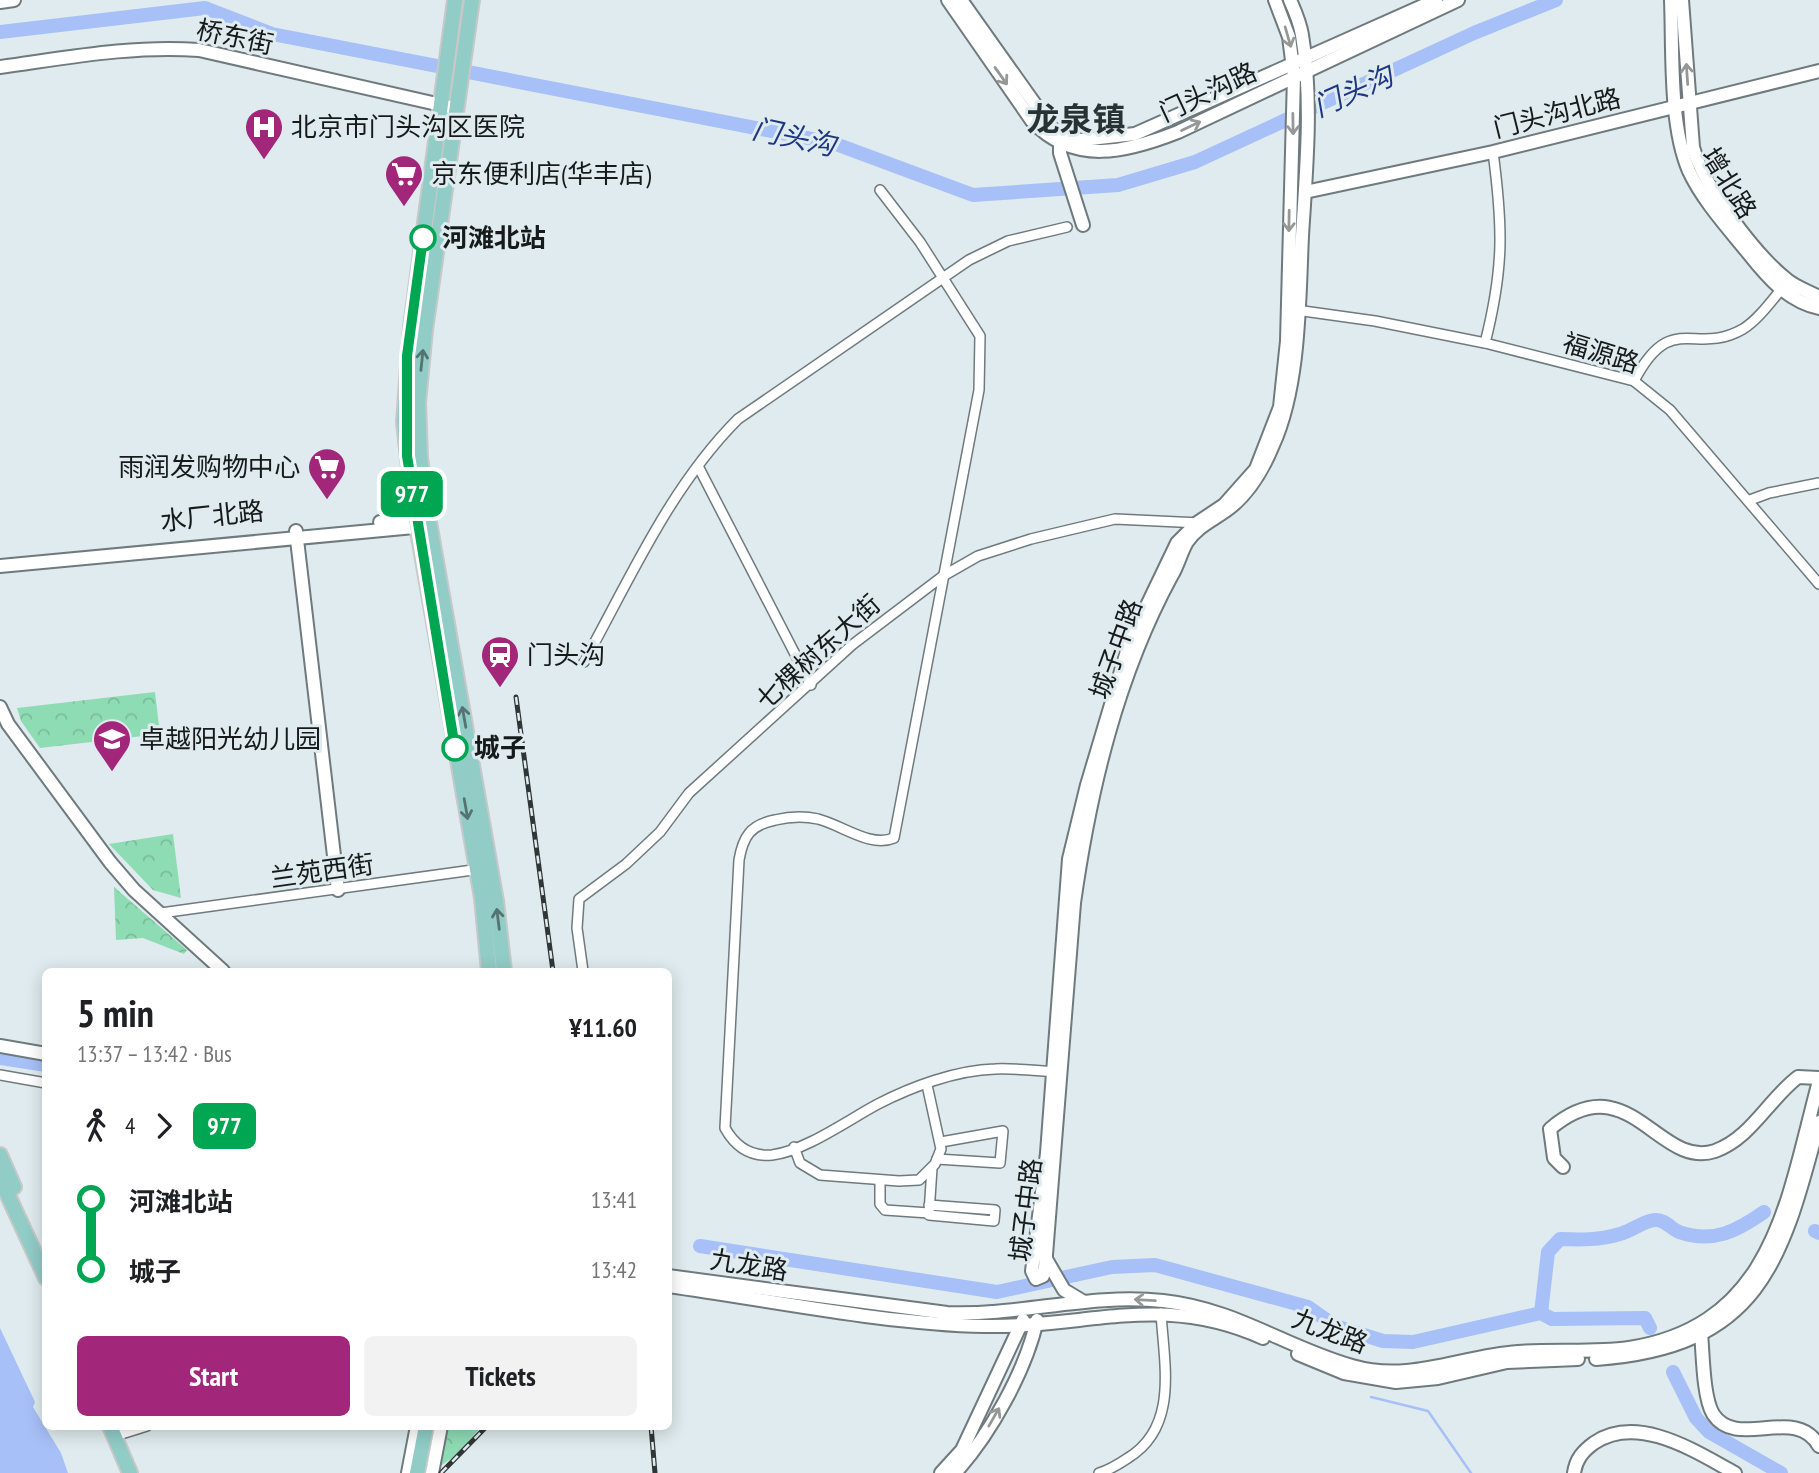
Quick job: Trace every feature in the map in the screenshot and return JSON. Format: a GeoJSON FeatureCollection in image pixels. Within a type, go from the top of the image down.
{"type":"FeatureCollection","features":[{"type":"Feature","properties":{"kind":"main road"},"geometry":{"type":"LineString","coordinates":[[456,0],[405,390],[407,456],[423,522],[483,868],[503,968]]}},
{"type":"Feature","properties":{"kind":"main road"},"geometry":{"type":"LineString","coordinates":[[423,522],[420,377],[472,0]]}},
{"type":"Feature","properties":{"kind":"main road"},"geometry":{"type":"LineString","coordinates":[[483,868],[489,968]]}},
{"type":"Feature","properties":{"kind":"main road"},"geometry":{"type":"LineString","coordinates":[[0,1155],[42,1246]]}},
{"type":"Feature","properties":{"kind":"main road"},"geometry":{"type":"LineString","coordinates":[[0,1178],[42,1269]]}},
{"type":"Feature","properties":{"kind":"main road"},"geometry":{"type":"LineString","coordinates":[[116,1430],[130,1473]]}},
{"type":"Feature","properties":{"kind":"main road"},"geometry":{"type":"LineString","coordinates":[[116,1430],[139,1473]]}},
{"type":"Feature","properties":{"kind":"main road"},"geometry":{"type":"LineString","coordinates":[[416,1473],[425,1430]]}},
{"type":"Feature","properties":{"kind":"main road"},"geometry":{"type":"LineString","coordinates":[[425,1473],[433,1430]]}},
{"type":"Feature","properties":{"kind":"street"},"geometry":{"type":"LineString","coordinates":[[0,2],[14,0]]}},
{"type":"Feature","properties":{"kind":"street"},"geometry":{"type":"LineString","coordinates":[[948,0],[1032,121],[1047,138],[1060,139]]}},
{"type":"Feature","properties":{"kind":"street"},"geometry":{"type":"LineString","coordinates":[[961,0],[1060,139],[1083,225]]}},
{"type":"Feature","properties":{"kind":"street"},"geometry":{"type":"LineString","coordinates":[[1275,0],[1300,68]]}},
{"type":"Feature","properties":{"kind":"street"},"geometry":{"type":"LineString","coordinates":[[1290,0],[1301,32],[1300,68]]}},
{"type":"Feature","properties":{"kind":"street","name":"门头沟路"},"geometry":{"type":"LineString","coordinates":[[1300,68],[1436,0]]}},
{"type":"Feature","properties":{"kind":"street","name":"门头沟路"},"geometry":{"type":"LineString","coordinates":[[1060,139],[1081,141],[1135,134],[1300,68],[1458,0]]}},
{"type":"Feature","properties":{"kind":"street","name":"增北路"},"geometry":{"type":"LineString","coordinates":[[1671,0],[1678,25],[1683,105],[1698,168],[1784,285],[1805,305],[1819,308]]}},
{"type":"Feature","properties":{"kind":"street","name":"增北路"},"geometry":{"type":"LineString","coordinates":[[1678,25],[1682,0]]}},
{"type":"Feature","properties":{"kind":"street","name":"桥东街"},"geometry":{"type":"LineString","coordinates":[[0,67],[129,50],[199,50],[457,108]]}},
{"type":"Feature","properties":{"kind":"street","name":"城子中路"},"geometry":{"type":"LineString","coordinates":[[1056,1072],[1046,1259],[1043,1276],[1036,1279],[1032,1271],[1074,903],[1097,779],[1134,652],[1188,540],[1201,523],[1232,506],[1255,481],[1274,443],[1285,407],[1307,148],[1306,89],[1300,68]]}},
{"type":"Feature","properties":{"kind":"street","name":"城子中路"},"geometry":{"type":"LineString","coordinates":[[1293,309],[1292,96],[1300,68]]}},
{"type":"Feature","properties":{"kind":"street","name":"门头沟北路"},"geometry":{"type":"LineString","coordinates":[[1305,192],[1493,152],[1819,71]]}},
{"type":"Feature","properties":{"kind":"street"},"geometry":{"type":"LineString","coordinates":[[1485,343],[1502,260],[1502,221],[1493,152]]}},
{"type":"Feature","properties":{"kind":"street"},"geometry":{"type":"LineString","coordinates":[[880,190],[920,242],[980,336],[979,390],[894,838],[885,842],[815,818],[786,818],[758,824],[743,839],[739,860],[724,1128],[734,1144],[751,1153],[772,1155],[794,1147],[881,1102],[927,1085],[993,1069],[1056,1072]]}},
{"type":"Feature","properties":{"kind":"street"},"geometry":{"type":"LineString","coordinates":[[584,662],[667,511],[713,444],[738,419],[969,260],[1008,241],[1068,228]]}},
{"type":"Feature","properties":{"kind":"street"},"geometry":{"type":"LineString","coordinates":[[1634,381],[1647,357],[1661,344],[1680,338],[1725,336],[1743,328],[1784,285]]}},
{"type":"Feature","properties":{"kind":"street","name":"增北路"},"geometry":{"type":"LineString","coordinates":[[1784,285],[1819,297]]}},
{"type":"Feature","properties":{"kind":"street","name":"福源路"},"geometry":{"type":"LineString","coordinates":[[1293,309],[1375,321],[1485,343],[1634,381],[1670,410],[1750,500],[1819,584]]}},
{"type":"Feature","properties":{"kind":"street"},"geometry":{"type":"LineString","coordinates":[[698,466],[811,685]]}},
{"type":"Feature","properties":{"kind":"street"},"geometry":{"type":"LineString","coordinates":[[1750,500],[1769,493],[1819,483]]}},
{"type":"Feature","properties":{"kind":"street","name":"七棵树东大街"},"geometry":{"type":"LineString","coordinates":[[583,968],[577,928],[579,899],[635,856],[660,832],[689,793],[852,645],[943,576],[978,556],[1031,539],[1115,519],[1201,523]]}},
{"type":"Feature","properties":{"kind":"street","name":"水厂北路"},"geometry":{"type":"LineString","coordinates":[[0,560],[423,522]]}},
{"type":"Feature","properties":{"kind":"street"},"geometry":{"type":"LineString","coordinates":[[0,566],[297,534],[338,890]]}},
{"type":"Feature","properties":{"kind":"street"},"geometry":{"type":"LineString","coordinates":[[0,707],[8,724],[110,862],[220,968]]}},
{"type":"Feature","properties":{"kind":"street","name":"兰苑西街"},"geometry":{"type":"LineString","coordinates":[[161,913],[483,868]]}},
{"type":"Feature","properties":{"kind":"street"},"geometry":{"type":"LineString","coordinates":[[0,1046],[42,1053]]}},
{"type":"Feature","properties":{"kind":"street"},"geometry":{"type":"LineString","coordinates":[[0,1075],[42,1082]]}},
{"type":"Feature","properties":{"kind":"street"},"geometry":{"type":"LineString","coordinates":[[1563,1167],[1554,1158],[1550,1146],[1550,1129],[1561,1120],[1587,1109],[1614,1107],[1678,1146],[1693,1152],[1711,1152],[1731,1144],[1749,1130],[1763,1110],[1798,1077],[1819,1080]]}},
{"type":"Feature","properties":{"kind":"street","name":"九龙路"},"geometry":{"type":"LineString","coordinates":[[672,1277],[947,1313],[984,1314],[1110,1298],[1164,1301],[1240,1318],[1351,1366],[1384,1371],[1439,1368],[1516,1352],[1629,1348],[1664,1339],[1720,1310],[1762,1264],[1776,1234],[1819,1080]]}},
{"type":"Feature","properties":{"kind":"street"},"geometry":{"type":"LineString","coordinates":[[900,1181],[919,1180],[937,1159],[941,1142],[927,1085]]}},
{"type":"Feature","properties":{"kind":"street","name":"九龙路"},"geometry":{"type":"LineString","coordinates":[[672,1287],[917,1321],[984,1326],[1036,1325],[1106,1315],[1161,1313],[1221,1321],[1344,1373],[1396,1382],[1438,1378],[1528,1359],[1595,1359],[1651,1353],[1701,1333],[1742,1304],[1774,1263],[1793,1215],[1819,1122]]}},
{"type":"Feature","properties":{"kind":"street"},"geometry":{"type":"LineString","coordinates":[[937,1159],[1000,1163],[1003,1131],[941,1142]]}},
{"type":"Feature","properties":{"kind":"street"},"geometry":{"type":"LineString","coordinates":[[794,1147],[800,1163],[808,1171],[930,1185]]}},
{"type":"Feature","properties":{"kind":"street"},"geometry":{"type":"LineString","coordinates":[[929,1209],[932,1168]]}},
{"type":"Feature","properties":{"kind":"street"},"geometry":{"type":"LineString","coordinates":[[880,1180],[880,1205],[885,1210],[929,1209],[995,1210],[994,1221],[929,1209]]}},
{"type":"Feature","properties":{"kind":"street"},"geometry":{"type":"LineString","coordinates":[[1046,1259],[1064,1290],[1084,1302]]}},
{"type":"Feature","properties":{"kind":"street"},"geometry":{"type":"LineString","coordinates":[[955,1473],[984,1435],[1006,1396],[1036,1325],[1033,1309]]}},
{"type":"Feature","properties":{"kind":"street"},"geometry":{"type":"LineString","coordinates":[[941,1473],[962,1450],[1022,1325],[1033,1309]]}},
{"type":"Feature","properties":{"kind":"street"},"geometry":{"type":"LineString","coordinates":[[1099,1473],[1142,1450],[1160,1424],[1166,1401],[1161,1313]]}},
{"type":"Feature","properties":{"kind":"street"},"geometry":{"type":"LineString","coordinates":[[1701,1333],[1712,1412],[1722,1424],[1732,1429],[1781,1426],[1801,1430],[1814,1436],[1819,1446]]}},
{"type":"Feature","properties":{"kind":"street"},"geometry":{"type":"LineString","coordinates":[[408,1473],[416,1430]]}},
{"type":"Feature","properties":{"kind":"street"},"geometry":{"type":"LineString","coordinates":[[432,1473],[440,1430]]}},
{"type":"Feature","properties":{"kind":"street"},"geometry":{"type":"LineString","coordinates":[[1574,1473],[1583,1451],[1601,1438],[1634,1430],[1693,1451],[1735,1473]]}},
{"type":"Feature","properties":{"kind":"green space"},"geometry":{"type":"Polygon","coordinates":[[[155,692],[160,734],[40,748],[21,721],[17,708],[155,692]]]}},
{"type":"Feature","properties":{"kind":"green space"},"geometry":{"type":"Polygon","coordinates":[[[173,834],[181,898],[153,890],[109,844],[173,834]]]}},
{"type":"Feature","properties":{"kind":"green space"},"geometry":{"type":"Polygon","coordinates":[[[114,887],[187,950],[184,954],[143,938],[116,940],[114,887]]]}},
{"type":"Feature","properties":{"kind":"green space"},"geometry":{"type":"Polygon","coordinates":[[[444,1430],[478,1430],[455,1456],[436,1469],[444,1430]]]}},
{"type":"Feature","properties":{"kind":"water"},"geometry":{"type":"Polygon","coordinates":[[[0,1328],[35,1402],[33,1407],[42,1422],[42,1430],[47,1430],[61,1453],[68,1473],[0,1473],[0,1328]]]}},
{"type":"Feature","properties":{"kind":"waterway","name":"门头沟"},"geometry":{"type":"LineString","coordinates":[[0,32],[205,8],[272,34],[833,143],[973,195],[1118,185],[1195,162],[1474,33],[1556,0]]}},
{"type":"Feature","properties":{"kind":"waterway"},"geometry":{"type":"LineString","coordinates":[[0,1058],[42,1064]]}},
{"type":"Feature","properties":{"kind":"waterway"},"geometry":{"type":"LineString","coordinates":[[1541,1313],[1548,1252],[1560,1239],[1613,1236],[1655,1220],[1662,1221],[1676,1231],[1703,1237],[1714,1236],[1734,1230],[1764,1212]]}},
{"type":"Feature","properties":{"kind":"waterway"},"geometry":{"type":"LineString","coordinates":[[1815,1231],[1819,1233]]}},
{"type":"Feature","properties":{"kind":"waterway"},"geometry":{"type":"LineString","coordinates":[[700,1246],[997,1292],[1112,1267],[1155,1265],[1308,1307],[1335,1326],[1383,1341],[1413,1342],[1541,1313],[1552,1319],[1645,1318],[1650,1328]]}},
{"type":"Feature","properties":{"kind":"waterway"},"geometry":{"type":"LineString","coordinates":[[1361,1334],[1362,1348]]}},
{"type":"Feature","properties":{"kind":"waterway"},"geometry":{"type":"LineString","coordinates":[[1673,1372],[1696,1418],[1709,1432],[1781,1473]]}},
{"type":"Feature","properties":{"kind":"waterway"},"geometry":{"type":"LineString","coordinates":[[1371,1397],[1428,1411],[1471,1473]]}},
{"type":"Feature","properties":{"kind":"railway"},"geometry":{"type":"LineString","coordinates":[[516,697],[553,968]]}},
{"type":"Feature","properties":{"kind":"railway"},"geometry":{"type":"LineString","coordinates":[[441,1473],[483,1430]]}},
{"type":"Feature","properties":{"kind":"railway"},"geometry":{"type":"LineString","coordinates":[[651,1430],[655,1473]]}},
{"type":"Feature","properties":{"kind":"bus line","name":"977"},"geometry":{"type":"LineString","coordinates":[[423,238],[407,356],[404,422],[413,502],[455,748]]}},
{"type":"Feature","properties":{"kind":"place","name":"北京市门头沟区医院"},"geometry":{"type":"Point","coordinates":[264,161]}},
{"type":"Feature","properties":{"kind":"place","name":"京东便利店(华丰店)"},"geometry":{"type":"Point","coordinates":[404,208]}},
{"type":"Feature","properties":{"kind":"place","name":"河滩北站"},"geometry":{"type":"Point","coordinates":[423,238]}},
{"type":"Feature","properties":{"kind":"place","name":"雨润发购物中心"},"geometry":{"type":"Point","coordinates":[327,501]}},
{"type":"Feature","properties":{"kind":"place","name":"门头沟"},"geometry":{"type":"Point","coordinates":[500,689]}},
{"type":"Feature","properties":{"kind":"place","name":"城子"},"geometry":{"type":"Point","coordinates":[455,748]}},
{"type":"Feature","properties":{"kind":"place","name":"卓越阳光幼儿园"},"geometry":{"type":"Point","coordinates":[112,773]}},
{"type":"Feature","properties":{"kind":"district","name":"龙泉镇"},"geometry":{"type":"Point","coordinates":[1076,119]}}]}
